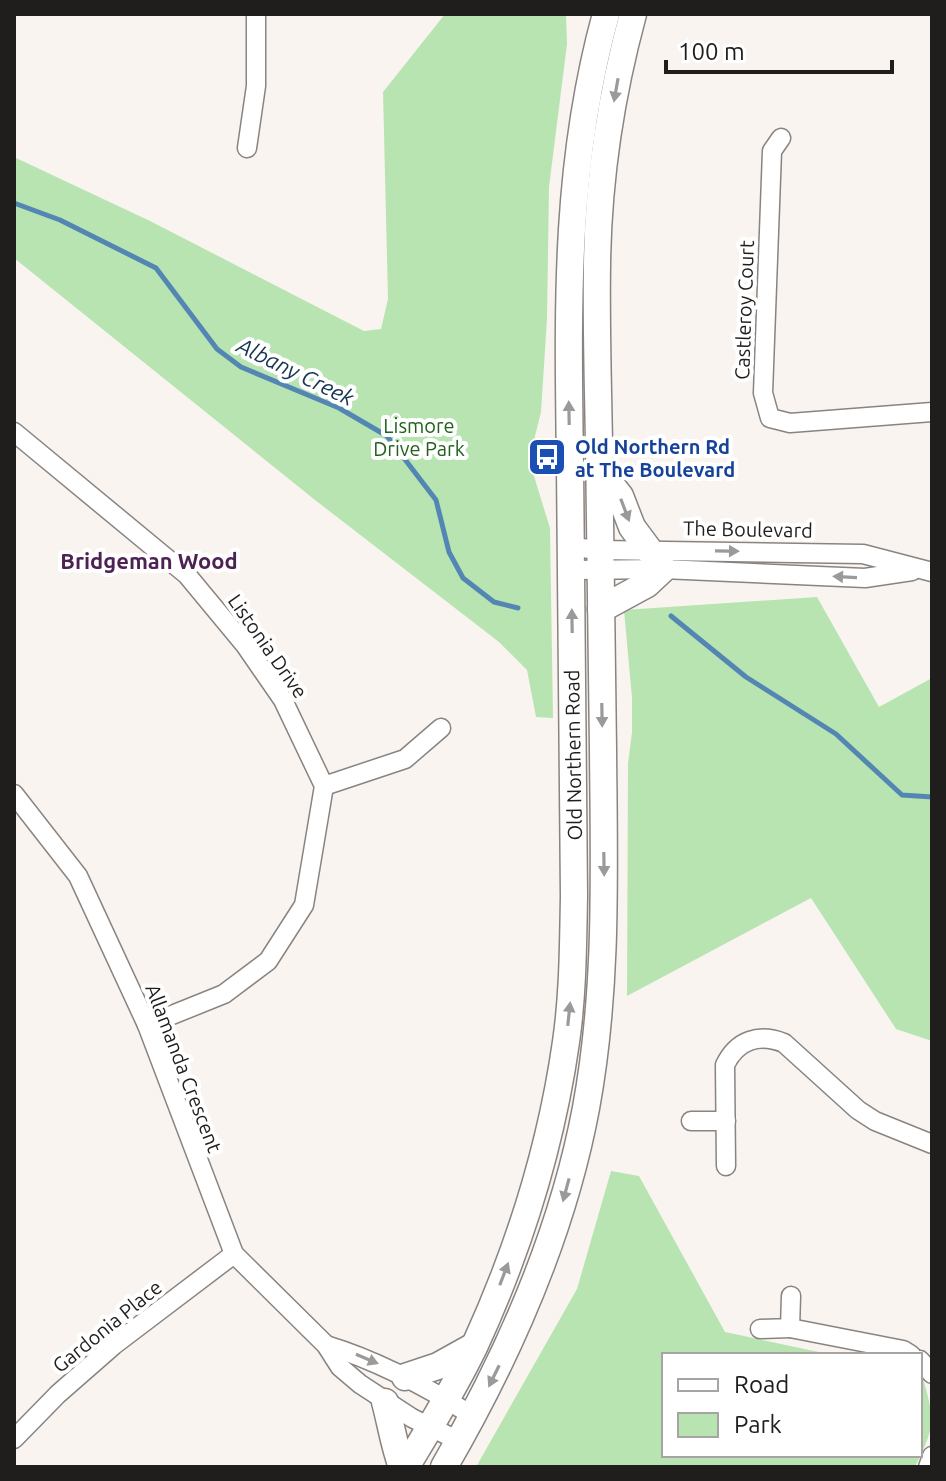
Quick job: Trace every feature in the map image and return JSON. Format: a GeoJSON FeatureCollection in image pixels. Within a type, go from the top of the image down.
{"type":"FeatureCollection","features":[{"type":"Feature","properties":{"kind":"highway","name":"Old Northern Road"},"geometry":{"type":"LineString","coordinates":[[404,1467],[430,1427],[474,1346],[514,1250],[534,1192],[566,1043],[572,978],[574,897],[569,250],[579,141],[606,14]]}},
{"type":"Feature","properties":{"kind":"highway","name":"Old Northern Road"},"geometry":{"type":"LineString","coordinates":[[444,1467],[513,1336],[550,1242],[572,1165],[591,1077],[605,907],[597,263],[607,140],[633,14]]}},
{"type":"Feature","properties":{"kind":"highway"},"geometry":{"type":"LineString","coordinates":[[600,471],[620,496],[632,527],[656,559],[647,584],[601,609]]}},
{"type":"Feature","properties":{"kind":"highway"},"geometry":{"type":"LineString","coordinates":[[405,1377],[438,1366],[474,1346]]}},
{"type":"Feature","properties":{"kind":"highway"},"geometry":{"type":"LineString","coordinates":[[385,1402],[395,1449],[404,1467]]}},
{"type":"Feature","properties":{"kind":"street"},"geometry":{"type":"LineString","coordinates":[[247,148],[256,86],[256,14]]}},
{"type":"Feature","properties":{"kind":"street","name":"Castleroy Court"},"geometry":{"type":"LineString","coordinates":[[781,138],[772,151],[763,393],[770,418],[790,423],[932,412]]}},
{"type":"Feature","properties":{"kind":"street","name":"Listonia Drive"},"geometry":{"type":"LineString","coordinates":[[14,432],[187,575],[207,597],[283,700],[324,786]]}},
{"type":"Feature","properties":{"kind":"street","name":"The Boulevard"},"geometry":{"type":"LineString","coordinates":[[571,559],[863,554],[927,571]]}},
{"type":"Feature","properties":{"kind":"street"},"geometry":{"type":"LineString","coordinates":[[147,1025],[224,994],[268,961],[304,905],[324,786],[405,759],[441,728]]}},
{"type":"Feature","properties":{"kind":"street","name":"Allamanda Crescent"},"geometry":{"type":"LineString","coordinates":[[14,794],[78,876],[147,1025],[234,1254],[326,1345],[340,1367],[385,1402],[459,1441]]}},
{"type":"Feature","properties":{"kind":"street"},"geometry":{"type":"LineString","coordinates":[[726,1166],[725,1065],[732,1051],[754,1038],[770,1037],[784,1043],[858,1110],[875,1121],[932,1144]]}},
{"type":"Feature","properties":{"kind":"street"},"geometry":{"type":"LineString","coordinates":[[691,1121],[726,1121]]}},
{"type":"Feature","properties":{"kind":"street","name":"Gardonia Place"},"geometry":{"type":"LineString","coordinates":[[14,1439],[58,1394],[114,1345],[234,1254]]}},
{"type":"Feature","properties":{"kind":"street"},"geometry":{"type":"LineString","coordinates":[[790,1328],[791,1296]]}},
{"type":"Feature","properties":{"kind":"street"},"geometry":{"type":"LineString","coordinates":[[760,1329],[790,1328],[908,1353]]}},
{"type":"Feature","properties":{"kind":"street","name":"Allamanda Crescent"},"geometry":{"type":"LineString","coordinates":[[326,1345],[356,1354],[405,1377],[473,1416]]}},
{"type":"Feature","properties":{"kind":"street"},"geometry":{"type":"LineString","coordinates":[[928,1467],[932,1456]]}},
{"type":"Feature","properties":{"kind":"green space","name":"Lismore Drive Park"},"geometry":{"type":"Polygon","coordinates":[[[445,14],[566,14],[567,44],[549,187],[547,319],[541,412],[529,460],[550,528],[553,718],[536,717],[527,670],[499,642],[315,500],[14,258],[14,157],[150,221],[364,331],[381,329],[388,299],[383,92],[445,14]]]}},
{"type":"Feature","properties":{"kind":"green space"},"geometry":{"type":"Polygon","coordinates":[[[817,597],[879,707],[932,678],[932,1041],[896,1029],[811,898],[627,996],[628,764],[632,698],[624,610],[817,597]]]}},
{"type":"Feature","properties":{"kind":"green space"},"geometry":{"type":"Polygon","coordinates":[[[611,1171],[639,1176],[725,1332],[824,1353],[662,1353],[662,1457],[919,1457],[915,1467],[476,1467],[577,1289],[611,1171]]]}},
{"type":"Feature","properties":{"kind":"green space"},"geometry":{"type":"Polygon","coordinates":[[[922,1378],[931,1415],[922,1451],[922,1378]]]}},
{"type":"Feature","properties":{"kind":"waterway","name":"Albany Creek"},"geometry":{"type":"LineString","coordinates":[[14,203],[60,220],[156,268],[217,349],[241,367],[339,408],[387,436],[436,500],[449,552],[463,578],[494,602],[518,608]]}},
{"type":"Feature","properties":{"kind":"waterway","name":"Albany Creek"},"geometry":{"type":"LineString","coordinates":[[671,616],[746,677],[836,734],[902,795],[932,797]]}},
{"type":"Feature","properties":{"kind":"place","name":"Old Northern Rd at The Boulevard"},"geometry":{"type":"Point","coordinates":[547,457]}},
{"type":"Feature","properties":{"kind":"district","name":"Bridgeman Wood"},"geometry":{"type":"Point","coordinates":[149,560]}}]}
